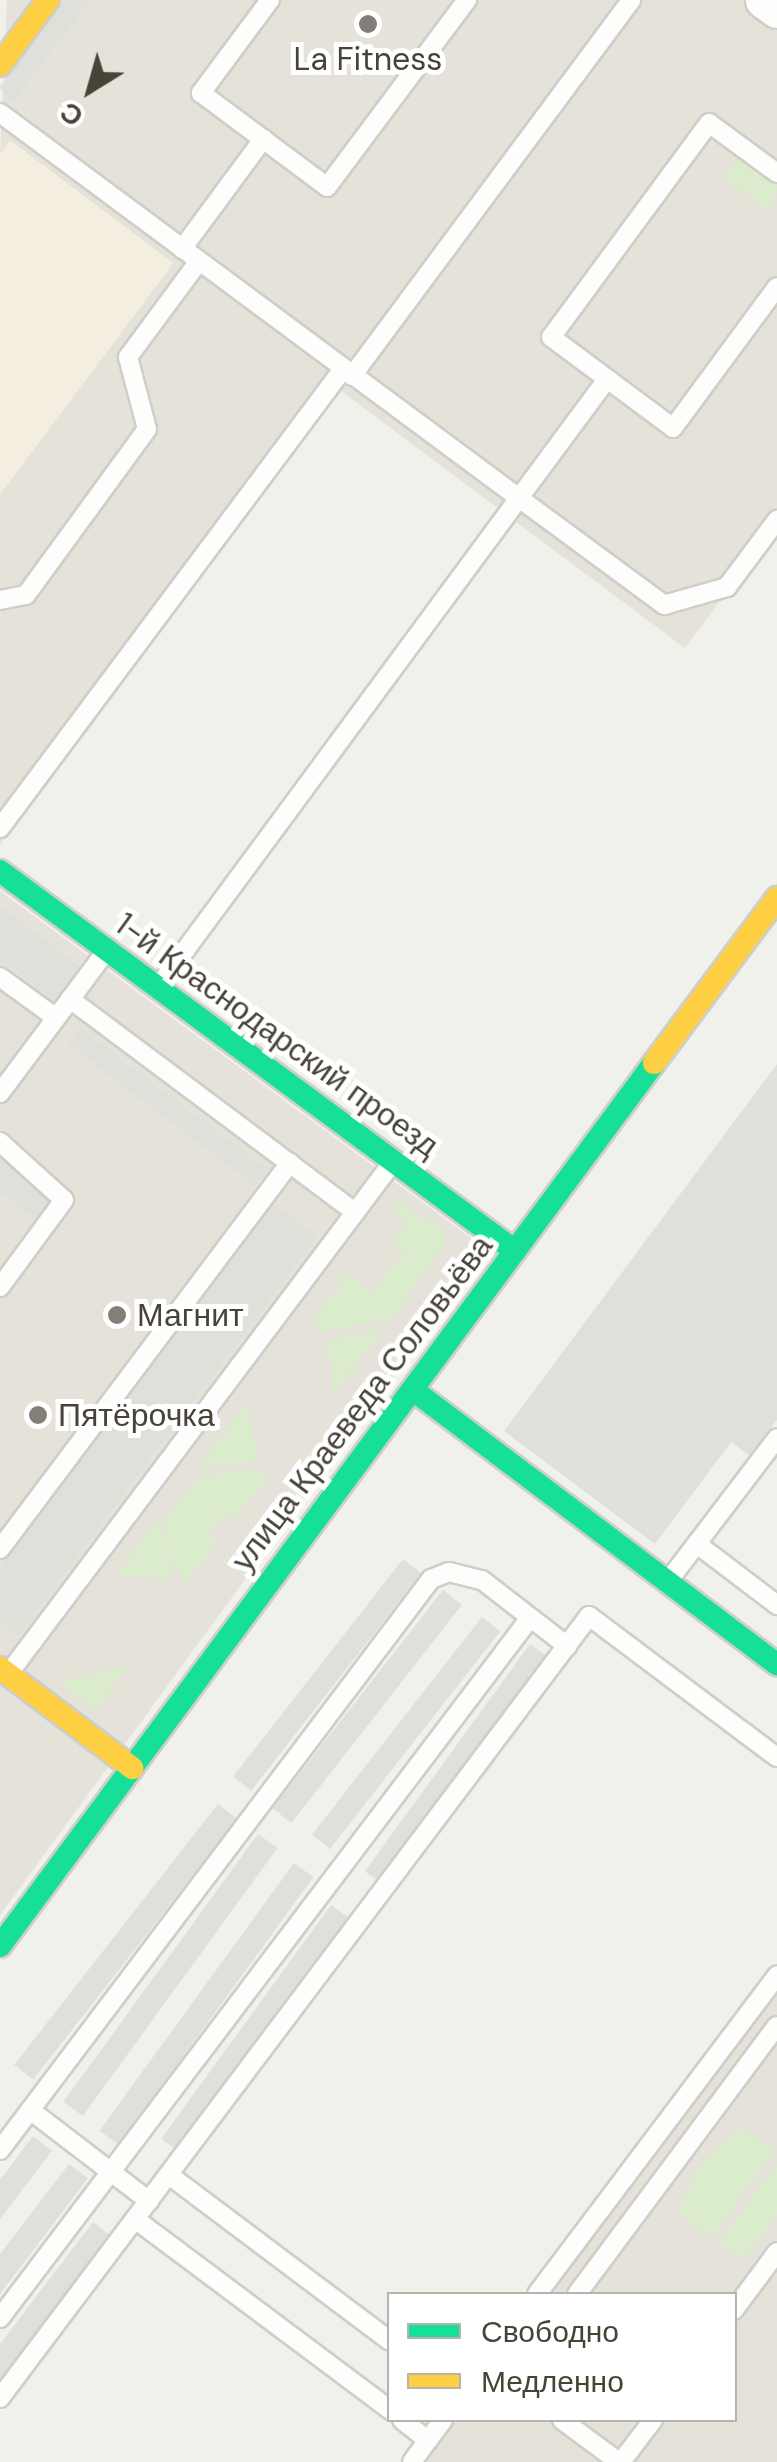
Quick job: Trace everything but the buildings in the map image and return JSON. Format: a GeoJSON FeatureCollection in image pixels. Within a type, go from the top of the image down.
{"type":"FeatureCollection","features":[{"type":"Feature","properties":{"kind":"street"},"geometry":{"type":"LineString","coordinates":[[0,64],[48,0]]}},
{"type":"Feature","properties":{"kind":"street"},"geometry":{"type":"LineString","coordinates":[[763,0],[777,10]]}},
{"type":"Feature","properties":{"kind":"street","name":"1-й Краснодарский проезд"},"geometry":{"type":"LineString","coordinates":[[0,871],[515,1251]]}},
{"type":"Feature","properties":{"kind":"street","name":"улица Краеведа Соловьёва"},"geometry":{"type":"LineString","coordinates":[[0,1946],[777,898]]}},
{"type":"Feature","properties":{"kind":"street"},"geometry":{"type":"LineString","coordinates":[[413,1390],[777,1664]]}},
{"type":"Feature","properties":{"kind":"street"},"geometry":{"type":"LineString","coordinates":[[3,1676],[132,1768]]}},
{"type":"Feature","properties":{"kind":"lane"},"geometry":{"type":"LineString","coordinates":[[270,0],[201,92],[327,187],[467,0]]}},
{"type":"Feature","properties":{"kind":"lane"},"geometry":{"type":"LineString","coordinates":[[0,828],[631,0]]}},
{"type":"Feature","properties":{"kind":"lane"},"geometry":{"type":"LineString","coordinates":[[0,113],[664,604],[727,588],[777,520]]}},
{"type":"Feature","properties":{"kind":"lane"},"geometry":{"type":"LineString","coordinates":[[775,168],[709,123],[550,337],[673,428],[777,287]]}},
{"type":"Feature","properties":{"kind":"lane"},"geometry":{"type":"LineString","coordinates":[[182,249],[264,139]]}},
{"type":"Feature","properties":{"kind":"lane"},"geometry":{"type":"LineString","coordinates":[[0,600],[26,595],[147,428],[128,357],[198,261]]}},
{"type":"Feature","properties":{"kind":"lane"},"geometry":{"type":"LineString","coordinates":[[158,988],[608,379]]}},
{"type":"Feature","properties":{"kind":"lane"},"geometry":{"type":"LineString","coordinates":[[0,1093],[108,950]]}},
{"type":"Feature","properties":{"kind":"lane"},"geometry":{"type":"LineString","coordinates":[[0,976],[56,1018]]}},
{"type":"Feature","properties":{"kind":"lane"},"geometry":{"type":"LineString","coordinates":[[70,999],[355,1212]]}},
{"type":"Feature","properties":{"kind":"lane"},"geometry":{"type":"LineString","coordinates":[[0,1142],[64,1200],[0,1287]]}},
{"type":"Feature","properties":{"kind":"lane"},"geometry":{"type":"LineString","coordinates":[[3,1676],[394,1161]]}},
{"type":"Feature","properties":{"kind":"lane"},"geometry":{"type":"LineString","coordinates":[[0,1550],[290,1163]]}},
{"type":"Feature","properties":{"kind":"lane"},"geometry":{"type":"LineString","coordinates":[[669,1581],[777,1438]]}},
{"type":"Feature","properties":{"kind":"lane"},"geometry":{"type":"LineString","coordinates":[[697,1544],[777,1605]]}},
{"type":"Feature","properties":{"kind":"lane"},"geometry":{"type":"LineString","coordinates":[[0,2150],[432,1579],[464,1572],[567,1646]]}},
{"type":"Feature","properties":{"kind":"lane"},"geometry":{"type":"LineString","coordinates":[[0,2398],[589,1616],[777,1757]]}},
{"type":"Feature","properties":{"kind":"lane"},"geometry":{"type":"LineString","coordinates":[[0,2318],[530,1618]]}},
{"type":"Feature","properties":{"kind":"lane"},"geometry":{"type":"LineString","coordinates":[[539,2292],[777,1976]]}},
{"type":"Feature","properties":{"kind":"lane"},"geometry":{"type":"LineString","coordinates":[[578,2292],[777,2026]]}},
{"type":"Feature","properties":{"kind":"lane"},"geometry":{"type":"LineString","coordinates":[[30,2110],[149,2201]]}},
{"type":"Feature","properties":{"kind":"lane"},"geometry":{"type":"LineString","coordinates":[[169,2174],[387,2339]]}},
{"type":"Feature","properties":{"kind":"lane"},"geometry":{"type":"LineString","coordinates":[[135,2219],[387,2408]]}},
{"type":"Feature","properties":{"kind":"lane"},"geometry":{"type":"LineString","coordinates":[[737,2306],[777,2252]]}},
{"type":"Feature","properties":{"kind":"lane"},"geometry":{"type":"LineString","coordinates":[[405,2422],[428,2440]]}},
{"type":"Feature","properties":{"kind":"lane"},"geometry":{"type":"LineString","coordinates":[[412,2462],[442,2422]]}},
{"type":"Feature","properties":{"kind":"lane"},"geometry":{"type":"LineString","coordinates":[[565,2422],[620,2462],[651,2422]]}},
{"type":"Feature","properties":{"kind":"shaded area"},"geometry":{"type":"Polygon","coordinates":[[[7,0],[743,0],[777,26],[777,525],[685,648],[341,391],[0,845],[0,494],[173,263],[10,141],[0,155],[7,0]]]}},
{"type":"Feature","properties":{"kind":"shaded area"},"geometry":{"type":"Polygon","coordinates":[[[65,0],[91,0],[12,104],[0,87],[65,0]]]}},
{"type":"Feature","properties":{"kind":"shaded area"},"geometry":{"type":"Polygon","coordinates":[[[11,141],[173,263],[0,493],[0,155],[11,141]]]}},
{"type":"Feature","properties":{"kind":"shaded area"},"geometry":{"type":"Polygon","coordinates":[[[0,891],[471,1238],[474,1266],[0,1915],[0,891]]]}},
{"type":"Feature","properties":{"kind":"shaded area"},"geometry":{"type":"Polygon","coordinates":[[[0,906],[83,969],[57,1003],[0,960],[0,906]]]}},
{"type":"Feature","properties":{"kind":"shaded area"},"geometry":{"type":"Polygon","coordinates":[[[80,1028],[268,1169],[256,1185],[68,1044],[80,1028]]]}},
{"type":"Feature","properties":{"kind":"shaded area"},"geometry":{"type":"Polygon","coordinates":[[[777,1064],[777,1420],[750,1456],[731,1442],[655,1544],[504,1431],[777,1064]]]}},
{"type":"Feature","properties":{"kind":"shaded area"},"geometry":{"type":"Polygon","coordinates":[[[0,1159],[53,1198],[37,1220],[0,1192],[0,1159]]]}},
{"type":"Feature","properties":{"kind":"shaded area"},"geometry":{"type":"Polygon","coordinates":[[[273,1204],[317,1236],[18,1635],[0,1622],[0,1568],[273,1204]]]}},
{"type":"Feature","properties":{"kind":"shaded area"},"geometry":{"type":"Polygon","coordinates":[[[403,1559],[421,1573],[251,1791],[233,1776],[403,1559]]]}},
{"type":"Feature","properties":{"kind":"shaded area"},"geometry":{"type":"Polygon","coordinates":[[[443,1590],[462,1605],[291,1823],[272,1808],[443,1590]]]}},
{"type":"Feature","properties":{"kind":"shaded area"},"geometry":{"type":"Polygon","coordinates":[[[482,1617],[500,1631],[330,1849],[312,1834],[482,1617]]]}},
{"type":"Feature","properties":{"kind":"shaded area"},"geometry":{"type":"Polygon","coordinates":[[[530,1644],[549,1658],[384,1885],[365,1871],[530,1644]]]}},
{"type":"Feature","properties":{"kind":"shaded area"},"geometry":{"type":"Polygon","coordinates":[[[218,1804],[237,1819],[33,2080],[14,2065],[218,1804]]]}},
{"type":"Feature","properties":{"kind":"shaded area"},"geometry":{"type":"Polygon","coordinates":[[[258,1834],[277,1848],[83,2116],[63,2102],[258,1834]]]}},
{"type":"Feature","properties":{"kind":"shaded area"},"geometry":{"type":"Polygon","coordinates":[[[294,1863],[313,1877],[119,2145],[99,2131],[294,1863]]]}},
{"type":"Feature","properties":{"kind":"shaded area"},"geometry":{"type":"Polygon","coordinates":[[[331,1905],[350,1919],[181,2153],[161,2139],[331,1905]]]}},
{"type":"Feature","properties":{"kind":"shaded area"},"geometry":{"type":"Polygon","coordinates":[[[777,1990],[777,2462],[424,2462],[454,2422],[737,2422],[737,2292],[550,2292],[777,1990]]]}},
{"type":"Feature","properties":{"kind":"shaded area"},"geometry":{"type":"Polygon","coordinates":[[[33,2136],[52,2151],[0,2219],[0,2180],[33,2136]]]}},
{"type":"Feature","properties":{"kind":"shaded area"},"geometry":{"type":"Polygon","coordinates":[[[69,2164],[88,2178],[0,2294],[0,2254],[69,2164]]]}},
{"type":"Feature","properties":{"kind":"shaded area"},"geometry":{"type":"Polygon","coordinates":[[[93,2222],[111,2236],[0,2382],[0,2344],[93,2222]]]}},
{"type":"Feature","properties":{"kind":"green space"},"geometry":{"type":"Polygon","coordinates":[[[738,158],[777,186],[769,211],[724,178],[738,158]]]}},
{"type":"Feature","properties":{"kind":"green space"},"geometry":{"type":"Polygon","coordinates":[[[400,1203],[445,1230],[444,1243],[393,1318],[323,1332],[312,1321],[348,1274],[373,1293],[405,1249],[381,1230],[397,1237],[407,1223],[394,1212],[400,1203]]]}},
{"type":"Feature","properties":{"kind":"green space"},"geometry":{"type":"Polygon","coordinates":[[[383,1329],[334,1393],[328,1341],[383,1329]]]}},
{"type":"Feature","properties":{"kind":"green space"},"geometry":{"type":"Polygon","coordinates":[[[247,1403],[258,1461],[199,1467],[247,1403]]]}},
{"type":"Feature","properties":{"kind":"green space"},"geometry":{"type":"Polygon","coordinates":[[[234,1469],[272,1475],[233,1520],[224,1514],[208,1535],[217,1542],[185,1584],[165,1548],[168,1515],[198,1479],[234,1469]]]}},
{"type":"Feature","properties":{"kind":"green space"},"geometry":{"type":"Polygon","coordinates":[[[160,1518],[171,1580],[117,1574],[160,1518]]]}},
{"type":"Feature","properties":{"kind":"green space"},"geometry":{"type":"Polygon","coordinates":[[[127,1667],[97,1710],[63,1685],[68,1679],[127,1667]]]}},
{"type":"Feature","properties":{"kind":"green space"},"geometry":{"type":"Polygon","coordinates":[[[741,2128],[774,2152],[711,2237],[678,2212],[701,2164],[741,2128]]]}},
{"type":"Feature","properties":{"kind":"green space"},"geometry":{"type":"Polygon","coordinates":[[[777,2164],[777,2214],[743,2260],[718,2243],[777,2164]]]}},
{"type":"Feature","properties":{"kind":"traffic: fast"},"geometry":{"type":"LineString","coordinates":[[0,871],[515,1251]]}},
{"type":"Feature","properties":{"kind":"traffic: fast"},"geometry":{"type":"LineString","coordinates":[[0,1946],[654,1063]]}},
{"type":"Feature","properties":{"kind":"traffic: fast"},"geometry":{"type":"LineString","coordinates":[[413,1390],[777,1664]]}},
{"type":"Feature","properties":{"kind":"traffic: slow"},"geometry":{"type":"LineString","coordinates":[[0,65],[48,0]]}},
{"type":"Feature","properties":{"kind":"traffic: slow"},"geometry":{"type":"LineString","coordinates":[[654,1063],[777,898]]}},
{"type":"Feature","properties":{"kind":"traffic: slow"},"geometry":{"type":"LineString","coordinates":[[0,1668],[132,1768]]}},
{"type":"Feature","properties":{"kind":"place","name":"La Fitness"},"geometry":{"type":"Point","coordinates":[368,24]}},
{"type":"Feature","properties":{"kind":"place","name":"Магнит"},"geometry":{"type":"Point","coordinates":[117,1315]}},
{"type":"Feature","properties":{"kind":"place","name":"Пятёрочка"},"geometry":{"type":"Point","coordinates":[38,1415]}}]}
